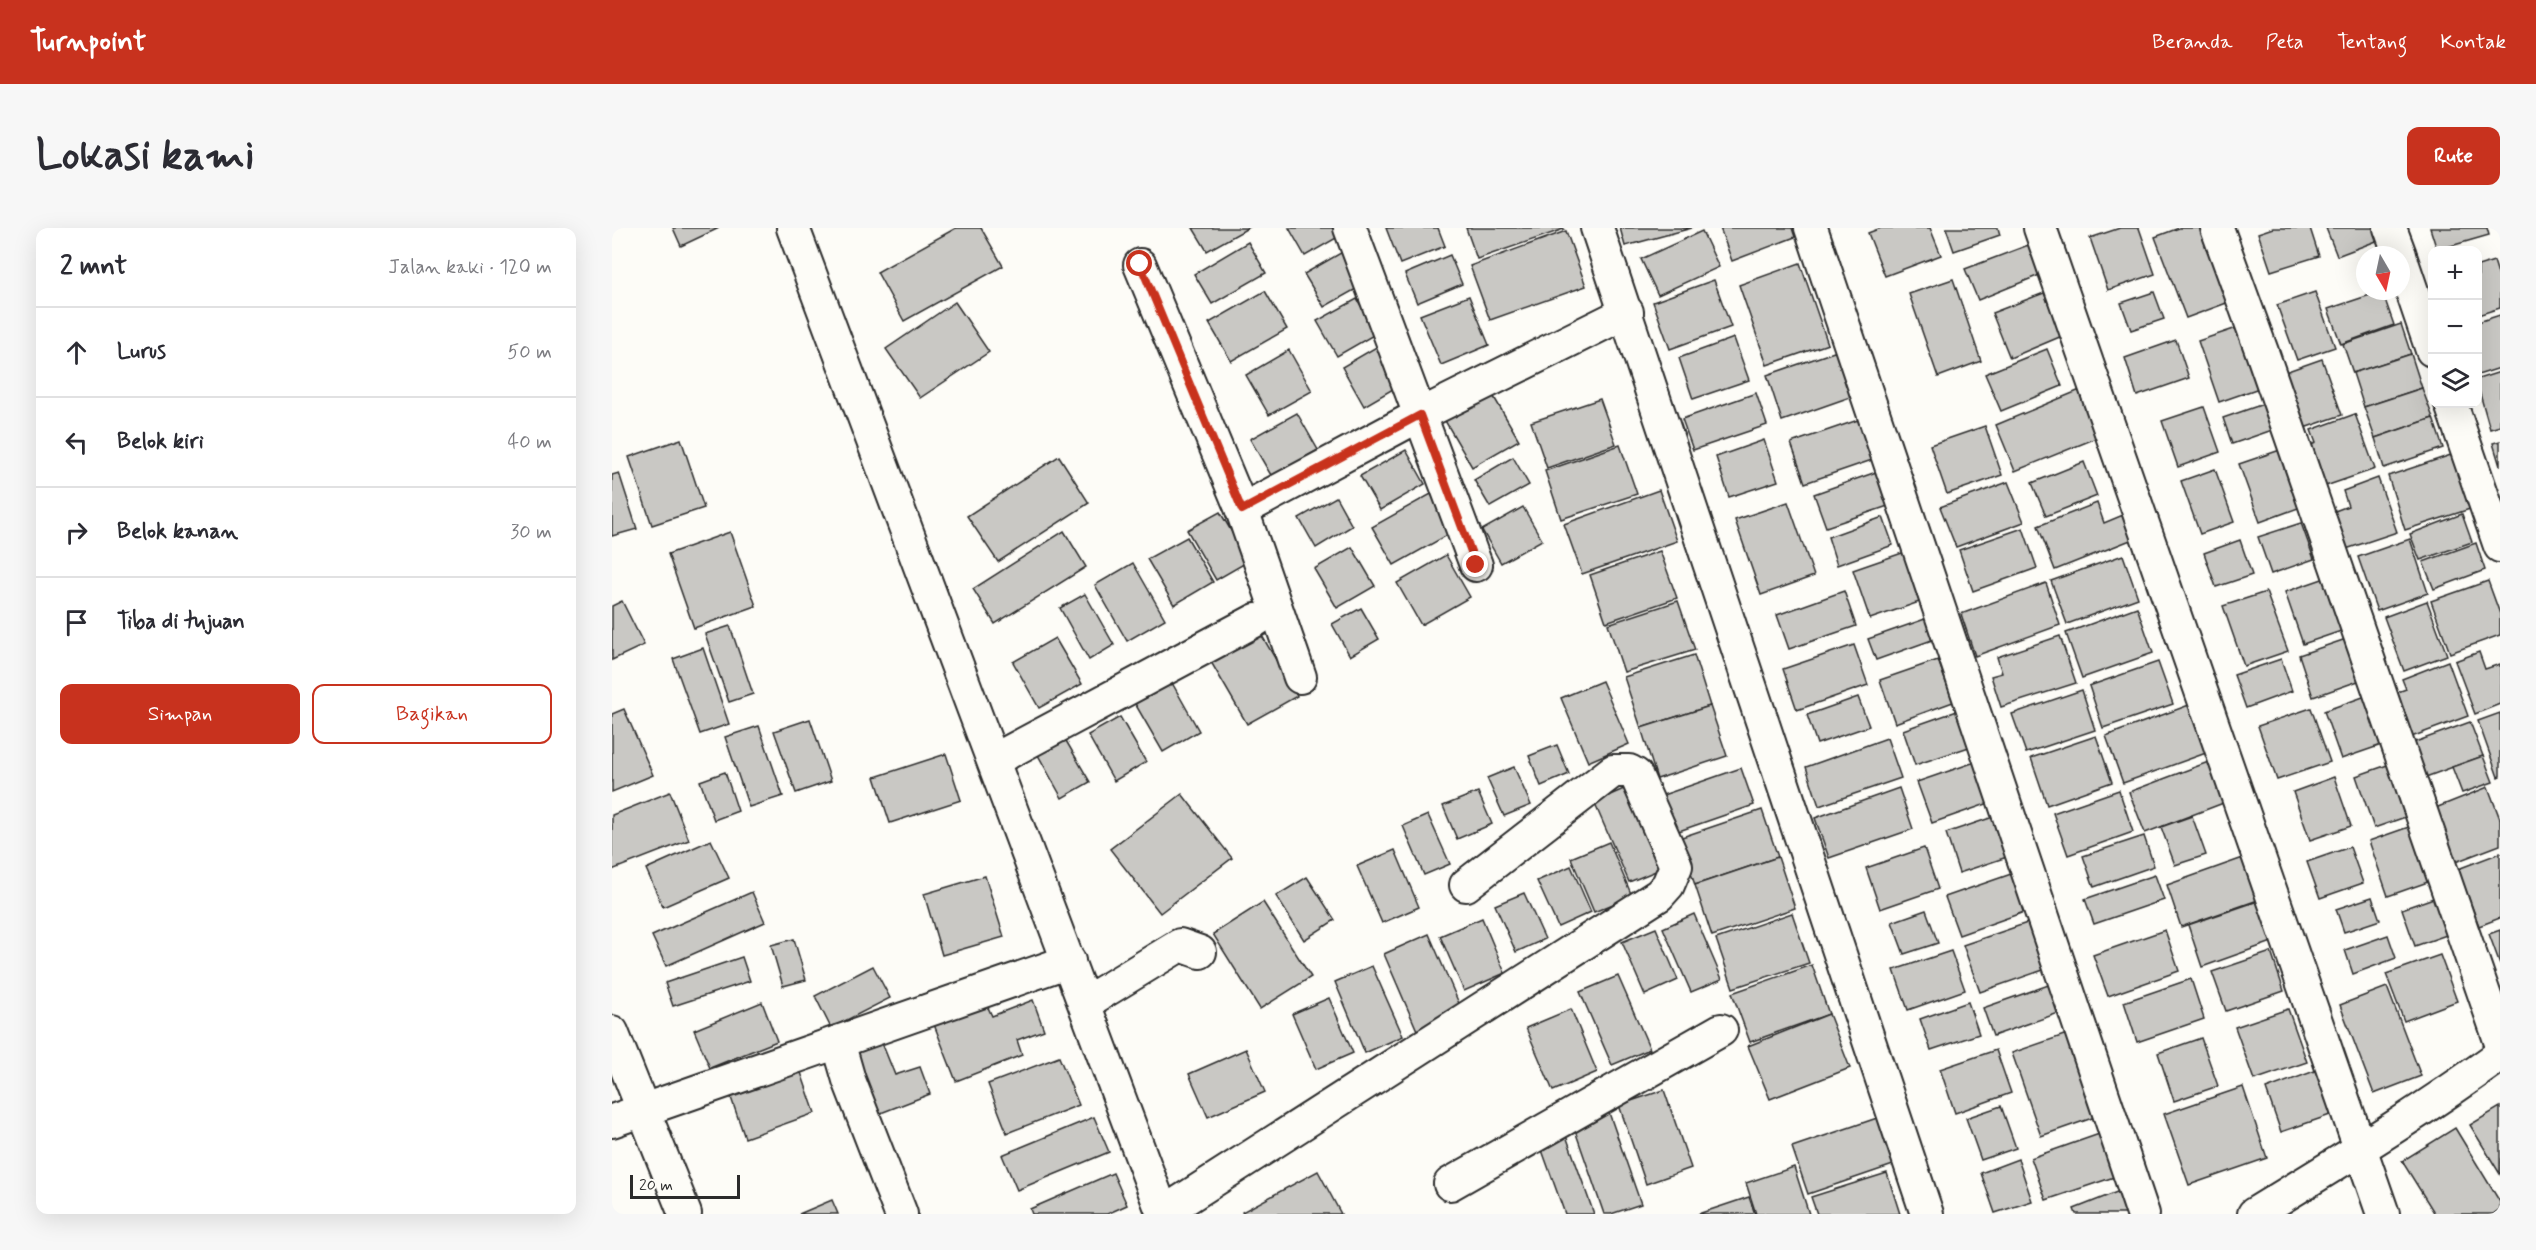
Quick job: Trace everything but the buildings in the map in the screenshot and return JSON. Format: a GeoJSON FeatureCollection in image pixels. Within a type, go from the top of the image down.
{"type":"FeatureCollection","features":[{"type":"Feature","properties":{"kind":"street"},"geometry":{"type":"LineString","coordinates":[[793,228],[1163,1214],[1659,895],[1668,885],[1676,866],[1636,775],[1621,770],[1613,771],[1466,885]]}},
{"type":"Feature","properties":{"kind":"street"},"geometry":{"type":"LineString","coordinates":[[1350,228],[1476,565]]}},
{"type":"Feature","properties":{"kind":"street"},"geometry":{"type":"LineString","coordinates":[[1597,228],[1927,1214]]}},
{"type":"Feature","properties":{"kind":"street"},"geometry":{"type":"LineString","coordinates":[[1811,228],[2143,1214]]}},
{"type":"Feature","properties":{"kind":"street"},"geometry":{"type":"LineString","coordinates":[[2040,228],[2383,1214]]}},
{"type":"Feature","properties":{"kind":"street"},"geometry":{"type":"LineString","coordinates":[[2217,228],[2500,1040]]}},
{"type":"Feature","properties":{"kind":"street"},"geometry":{"type":"LineString","coordinates":[[2390,228],[2396,246]]}},
{"type":"Feature","properties":{"kind":"street"},"geometry":{"type":"LineString","coordinates":[[1140,264],[1242,510],[1280,613],[1300,677]]}},
{"type":"Feature","properties":{"kind":"street"},"geometry":{"type":"LineString","coordinates":[[2410,285],[2428,336]]}},
{"type":"Feature","properties":{"kind":"street"},"geometry":{"type":"LineString","coordinates":[[1242,510],[1420,415],[1627,312]]}},
{"type":"Feature","properties":{"kind":"street"},"geometry":{"type":"LineString","coordinates":[[2452,408],[2500,546]]}},
{"type":"Feature","properties":{"kind":"street"},"geometry":{"type":"LineString","coordinates":[[994,760],[1256,620]]}},
{"type":"Feature","properties":{"kind":"street"},"geometry":{"type":"LineString","coordinates":[[1085,1003],[1180,945],[1200,952]]}},
{"type":"Feature","properties":{"kind":"street"},"geometry":{"type":"LineString","coordinates":[[612,1121],[1069,961]]}},
{"type":"Feature","properties":{"kind":"street"},"geometry":{"type":"LineString","coordinates":[[1450,1184],[1721,1030]]}},
{"type":"Feature","properties":{"kind":"street"},"geometry":{"type":"LineString","coordinates":[[612,1032],[684,1214]]}},
{"type":"Feature","properties":{"kind":"street"},"geometry":{"type":"LineString","coordinates":[[838,1042],[849,1080],[901,1214]]}},
{"type":"Feature","properties":{"kind":"street"},"geometry":{"type":"LineString","coordinates":[[2254,1214],[2464,1082],[2500,1055]]}},
{"type":"Feature","properties":{"kind":"route"},"geometry":{"type":"LineString","coordinates":[[1140,264],[1242,510],[1420,415],[1476,565]]}}]}
